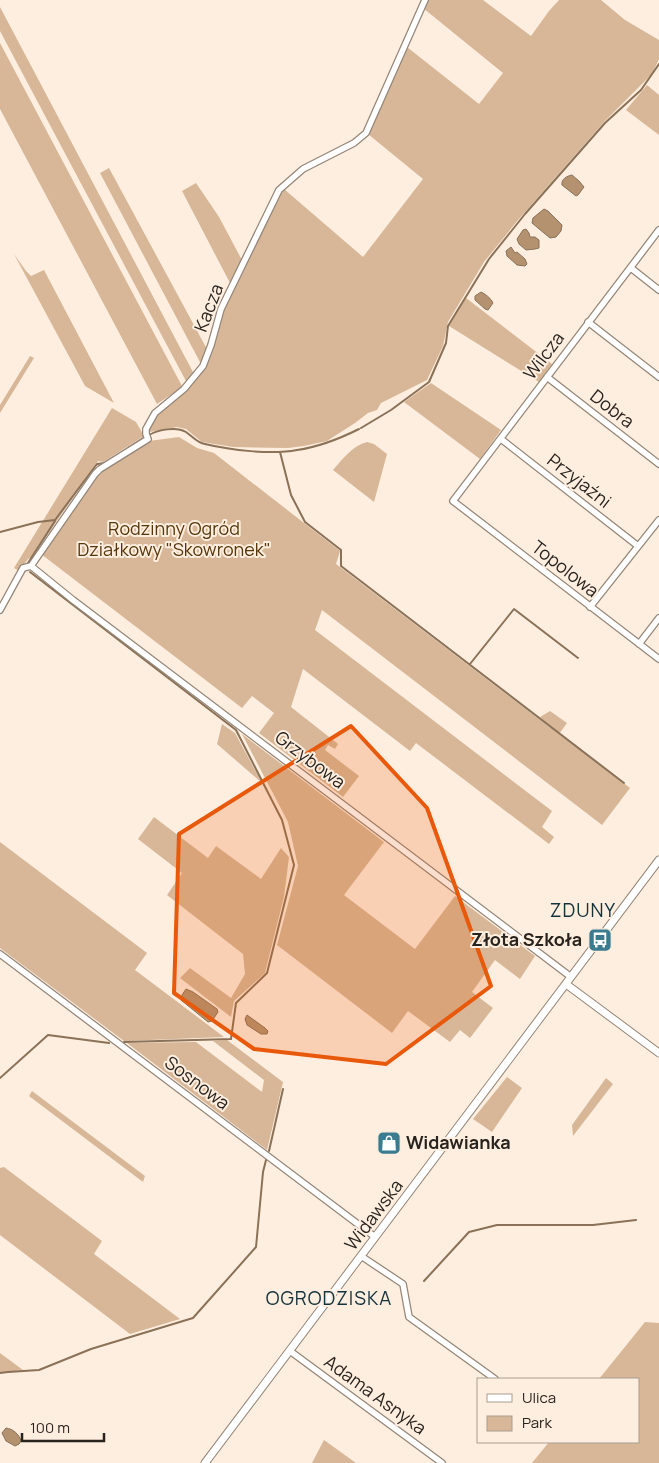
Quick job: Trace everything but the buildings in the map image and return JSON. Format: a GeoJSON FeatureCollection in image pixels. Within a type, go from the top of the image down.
{"type":"FeatureCollection","features":[{"type":"Feature","properties":{"kind":"street","name":"Kacza"},"geometry":{"type":"LineString","coordinates":[[0,610],[23,568],[31,566],[95,474],[148,439],[146,429],[155,413],[184,389],[203,366],[221,309],[280,190],[303,169],[354,142],[366,133],[425,0]]}},
{"type":"Feature","properties":{"kind":"street","name":"Wilcza"},"geometry":{"type":"LineString","coordinates":[[453,501],[659,230]]}},
{"type":"Feature","properties":{"kind":"street"},"geometry":{"type":"LineString","coordinates":[[631,268],[659,290]]}},
{"type":"Feature","properties":{"kind":"street"},"geometry":{"type":"LineString","coordinates":[[588,322],[659,377]]}},
{"type":"Feature","properties":{"kind":"street","name":"Dobra"},"geometry":{"type":"LineString","coordinates":[[547,377],[659,464]]}},
{"type":"Feature","properties":{"kind":"street","name":"Przyjaźni"},"geometry":{"type":"LineString","coordinates":[[501,439],[638,546]]}},
{"type":"Feature","properties":{"kind":"street","name":"Topolowa"},"geometry":{"type":"LineString","coordinates":[[453,501],[659,659]]}},
{"type":"Feature","properties":{"kind":"street"},"geometry":{"type":"LineString","coordinates":[[590,607],[659,520]]}},
{"type":"Feature","properties":{"kind":"street","name":"Grzybowa"},"geometry":{"type":"LineString","coordinates":[[31,566],[81,606],[571,977]]}},
{"type":"Feature","properties":{"kind":"street"},"geometry":{"type":"LineString","coordinates":[[639,644],[659,618]]}},
{"type":"Feature","properties":{"kind":"street","name":"Widawska"},"geometry":{"type":"LineString","coordinates":[[205,1463],[659,860]]}},
{"type":"Feature","properties":{"kind":"street","name":"Sosnowa"},"geometry":{"type":"LineString","coordinates":[[0,954],[375,1237]]}},
{"type":"Feature","properties":{"kind":"street"},"geometry":{"type":"LineString","coordinates":[[566,984],[659,1053]]}},
{"type":"Feature","properties":{"kind":"street"},"geometry":{"type":"LineString","coordinates":[[361,1256],[403,1284],[408,1317],[494,1378]]}},
{"type":"Feature","properties":{"kind":"street","name":"Adama Asnyka"},"geometry":{"type":"LineString","coordinates":[[290,1351],[442,1463]]}},
{"type":"Feature","properties":{"kind":"highlighted area"},"geometry":{"type":"Polygon","coordinates":[[[351,726],[427,808],[491,986],[386,1064],[254,1049],[174,993],[179,834],[351,726]]]}},
{"type":"Feature","properties":{"kind":"green space"},"geometry":{"type":"Polygon","coordinates":[[[427,0],[483,0],[531,36],[559,0],[601,0],[625,20],[659,40],[659,59],[652,74],[604,122],[518,220],[484,262],[448,322],[443,346],[427,380],[381,403],[377,410],[368,413],[327,441],[304,446],[288,448],[233,447],[202,442],[186,429],[177,427],[150,432],[149,427],[157,414],[185,391],[202,372],[212,354],[221,317],[261,231],[284,189],[363,257],[423,179],[368,134],[407,47],[479,104],[503,73],[423,8],[427,0]]]}},
{"type":"Feature","properties":{"kind":"green space"},"geometry":{"type":"Polygon","coordinates":[[[0,7],[194,374],[187,383],[0,31],[0,7]]]}},
{"type":"Feature","properties":{"kind":"green space"},"geometry":{"type":"Polygon","coordinates":[[[0,43],[183,388],[157,404],[0,109],[0,43]]]}},
{"type":"Feature","properties":{"kind":"green space"},"geometry":{"type":"Polygon","coordinates":[[[647,85],[659,95],[659,135],[626,110],[647,85]]]}},
{"type":"Feature","properties":{"kind":"green space"},"geometry":{"type":"Polygon","coordinates":[[[109,168],[208,351],[201,364],[100,173],[109,168]]]}},
{"type":"Feature","properties":{"kind":"green space"},"geometry":{"type":"Polygon","coordinates":[[[196,183],[219,217],[243,262],[230,283],[182,191],[196,183]]]}},
{"type":"Feature","properties":{"kind":"green space"},"geometry":{"type":"Polygon","coordinates":[[[14,254],[31,276],[44,270],[114,403],[85,386],[14,254]]]}},
{"type":"Feature","properties":{"kind":"green space"},"geometry":{"type":"Polygon","coordinates":[[[466,298],[552,364],[539,382],[449,326],[466,298]]]}},
{"type":"Feature","properties":{"kind":"green space"},"geometry":{"type":"Polygon","coordinates":[[[30,356],[34,358],[0,413],[0,405],[30,356]]]}},
{"type":"Feature","properties":{"kind":"green space"},"geometry":{"type":"Polygon","coordinates":[[[431,383],[501,430],[480,459],[404,402],[431,383]]]}},
{"type":"Feature","properties":{"kind":"green space"},"geometry":{"type":"Polygon","coordinates":[[[112,408],[136,422],[144,436],[103,462],[98,461],[32,557],[28,559],[19,571],[14,568],[112,408]]]}},
{"type":"Feature","properties":{"kind":"green space","name":"Rodzinny Ogród Działkowy \"Skowronek\""},"geometry":{"type":"Polygon","coordinates":[[[179,437],[197,448],[214,453],[340,551],[336,564],[552,729],[540,717],[550,711],[567,723],[559,734],[630,788],[602,825],[322,610],[315,630],[552,811],[542,827],[554,837],[549,844],[416,743],[410,751],[303,669],[291,707],[338,744],[335,749],[328,745],[325,750],[359,776],[343,797],[259,733],[274,713],[252,696],[242,708],[41,554],[100,472],[149,441],[179,437]]]}},
{"type":"Feature","properties":{"kind":"green space"},"geometry":{"type":"Polygon","coordinates":[[[367,442],[374,444],[387,454],[374,502],[333,470],[352,450],[367,442]]]}},
{"type":"Feature","properties":{"kind":"green space"},"geometry":{"type":"Polygon","coordinates":[[[222,724],[235,733],[262,783],[217,744],[222,724]]]}},
{"type":"Feature","properties":{"kind":"green space"},"geometry":{"type":"Polygon","coordinates":[[[242,734],[384,842],[344,895],[415,949],[455,896],[535,956],[520,979],[495,960],[472,992],[493,1008],[470,1038],[460,1030],[450,1042],[408,1011],[392,1033],[277,945],[298,866],[288,822],[242,734]]]}},
{"type":"Feature","properties":{"kind":"green space"},"geometry":{"type":"Polygon","coordinates":[[[154,817],[208,858],[216,846],[261,879],[281,848],[289,857],[284,897],[265,973],[234,1001],[231,1017],[180,978],[190,968],[231,998],[245,974],[243,954],[167,895],[182,873],[138,839],[154,817]]]}},
{"type":"Feature","properties":{"kind":"green space"},"geometry":{"type":"Polygon","coordinates":[[[0,842],[147,953],[135,970],[224,1037],[124,1041],[0,948],[0,842]]]}},
{"type":"Feature","properties":{"kind":"green space"},"geometry":{"type":"Polygon","coordinates":[[[227,1040],[283,1082],[267,1150],[127,1043],[196,1042],[262,1092],[264,1080],[213,1041],[227,1040]]]}},
{"type":"Feature","properties":{"kind":"green space"},"geometry":{"type":"Polygon","coordinates":[[[507,1077],[522,1088],[492,1132],[473,1119],[507,1077]]]}},
{"type":"Feature","properties":{"kind":"green space"},"geometry":{"type":"Polygon","coordinates":[[[606,1078],[613,1084],[573,1136],[572,1125],[606,1078]]]}},
{"type":"Feature","properties":{"kind":"green space"},"geometry":{"type":"Polygon","coordinates":[[[32,1091],[145,1176],[143,1182],[29,1096],[32,1091]]]}},
{"type":"Feature","properties":{"kind":"green space"},"geometry":{"type":"Polygon","coordinates":[[[4,1167],[102,1241],[94,1254],[180,1319],[130,1334],[0,1235],[0,1168],[4,1167]]]}},
{"type":"Feature","properties":{"kind":"green space"},"geometry":{"type":"Polygon","coordinates":[[[645,1322],[659,1323],[659,1463],[532,1463],[548,1443],[639,1443],[639,1378],[600,1378],[645,1322]]]}},
{"type":"Feature","properties":{"kind":"green space"},"geometry":{"type":"Polygon","coordinates":[[[0,1353],[23,1370],[0,1373],[0,1353]]]}},
{"type":"Feature","properties":{"kind":"green space"},"geometry":{"type":"Polygon","coordinates":[[[324,1440],[356,1463],[312,1463],[324,1440]]]}},
{"type":"Feature","properties":{"kind":"shaded area"},"geometry":{"type":"Polygon","coordinates":[[[572,175],[584,187],[576,196],[562,185],[563,179],[572,175]]]}},
{"type":"Feature","properties":{"kind":"shaded area"},"geometry":{"type":"Polygon","coordinates":[[[544,209],[562,225],[561,231],[556,237],[550,238],[532,223],[533,218],[544,209]]]}},
{"type":"Feature","properties":{"kind":"shaded area"},"geometry":{"type":"Polygon","coordinates":[[[526,229],[530,237],[535,237],[539,240],[539,248],[526,250],[519,244],[517,239],[523,230],[526,229]]]}},
{"type":"Feature","properties":{"kind":"shaded area"},"geometry":{"type":"Polygon","coordinates":[[[511,247],[515,253],[517,252],[525,259],[527,264],[525,266],[517,265],[507,256],[506,251],[511,247]]]}},
{"type":"Feature","properties":{"kind":"shaded area"},"geometry":{"type":"Polygon","coordinates":[[[481,292],[493,303],[488,310],[475,300],[475,296],[481,292]]]}},
{"type":"Feature","properties":{"kind":"shaded area"},"geometry":{"type":"Polygon","coordinates":[[[186,989],[217,1009],[218,1012],[212,1021],[208,1022],[181,1000],[186,989]]]}},
{"type":"Feature","properties":{"kind":"shaded area"},"geometry":{"type":"Polygon","coordinates":[[[247,1015],[265,1028],[268,1031],[267,1034],[261,1034],[247,1025],[245,1019],[247,1015]]]}},
{"type":"Feature","properties":{"kind":"shaded area"},"geometry":{"type":"Polygon","coordinates":[[[6,1428],[11,1429],[17,1434],[21,1441],[19,1444],[15,1446],[6,1441],[2,1433],[6,1428]]]}},
{"type":"Feature","properties":{"kind":"waterway"},"geometry":{"type":"LineString","coordinates":[[361,428],[391,410],[429,382],[446,343],[448,326],[489,259],[525,214],[605,123],[641,90],[659,64]]}},
{"type":"Feature","properties":{"kind":"waterway"},"geometry":{"type":"LineString","coordinates":[[149,435],[162,430],[177,429],[186,432],[202,443],[238,450],[275,452],[313,447],[359,429]]}},
{"type":"Feature","properties":{"kind":"waterway"},"geometry":{"type":"LineString","coordinates":[[128,448],[145,437]]}},
{"type":"Feature","properties":{"kind":"waterway"},"geometry":{"type":"LineString","coordinates":[[280,452],[291,495],[305,522],[341,550],[341,566],[624,783]]}},
{"type":"Feature","properties":{"kind":"waterway"},"geometry":{"type":"LineString","coordinates":[[0,532],[38,522],[55,520],[97,464],[105,463]]}},
{"type":"Feature","properties":{"kind":"waterway"},"geometry":{"type":"LineString","coordinates":[[28,563],[55,521]]}},
{"type":"Feature","properties":{"kind":"waterway"},"geometry":{"type":"LineString","coordinates":[[30,572],[236,730],[282,820],[294,865],[267,973],[236,1003],[231,1039],[124,1042]]}},
{"type":"Feature","properties":{"kind":"waterway"},"geometry":{"type":"LineString","coordinates":[[470,664],[514,609],[578,658]]}},
{"type":"Feature","properties":{"kind":"waterway"},"geometry":{"type":"LineString","coordinates":[[0,1078],[48,1035],[109,1043]]}},
{"type":"Feature","properties":{"kind":"waterway"},"geometry":{"type":"LineString","coordinates":[[269,1151],[283,1089]]}},
{"type":"Feature","properties":{"kind":"waterway"},"geometry":{"type":"LineString","coordinates":[[0,1373],[39,1370],[91,1349],[193,1318],[256,1247],[263,1172],[266,1160]]}},
{"type":"Feature","properties":{"kind":"waterway"},"geometry":{"type":"LineString","coordinates":[[424,1281],[469,1232],[497,1225],[593,1225],[636,1220]]}},
{"type":"Feature","properties":{"kind":"place","name":"Złota Szkoła"},"geometry":{"type":"Point","coordinates":[600,940]}},
{"type":"Feature","properties":{"kind":"place","name":"Widawianka"},"geometry":{"type":"Point","coordinates":[389,1143]}},
{"type":"Feature","properties":{"kind":"district","name":"ZDUNY"},"geometry":{"type":"Point","coordinates":[583,910]}},
{"type":"Feature","properties":{"kind":"district","name":"OGRODZISKA"},"geometry":{"type":"Point","coordinates":[329,1298]}}]}
